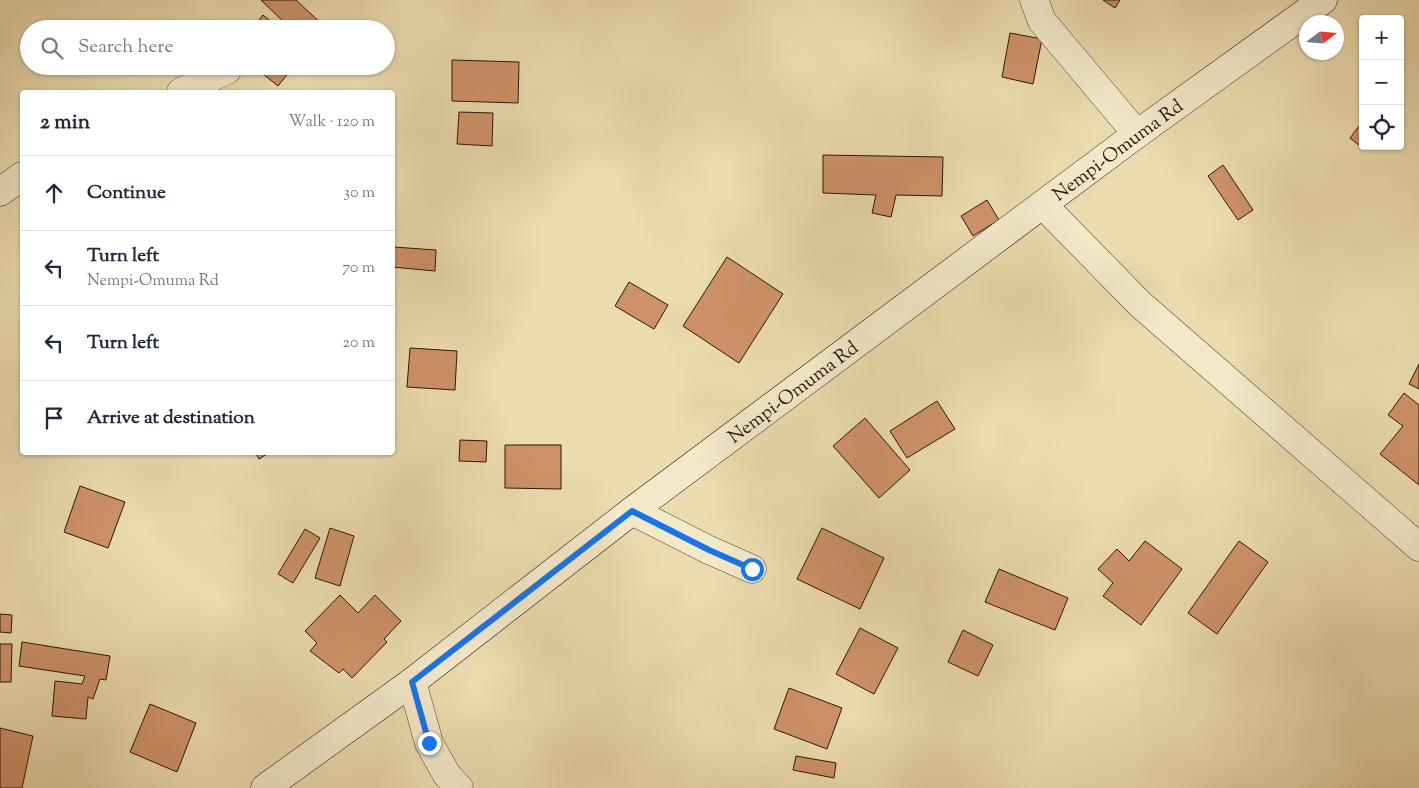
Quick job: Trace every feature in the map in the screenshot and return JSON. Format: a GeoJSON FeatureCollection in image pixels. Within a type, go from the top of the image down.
{"type":"FeatureCollection","features":[{"type":"Feature","properties":{"kind":"street"},"geometry":{"type":"LineString","coordinates":[[1034,0],[1042,21],[1137,134]]}},
{"type":"Feature","properties":{"kind":"street","name":"Nempi-Omuma Rd"},"geometry":{"type":"LineString","coordinates":[[265,788],[412,682],[632,511],[1043,204],[1323,0]]}},
{"type":"Feature","properties":{"kind":"street"},"geometry":{"type":"LineString","coordinates":[[185,90],[217,75]]}},
{"type":"Feature","properties":{"kind":"street"},"geometry":{"type":"LineString","coordinates":[[0,192],[20,177]]}},
{"type":"Feature","properties":{"kind":"street"},"geometry":{"type":"LineString","coordinates":[[1043,204],[1140,304],[1419,547]]}},
{"type":"Feature","properties":{"kind":"street"},"geometry":{"type":"LineString","coordinates":[[632,511],[709,550],[752,569]]}},
{"type":"Feature","properties":{"kind":"street"},"geometry":{"type":"LineString","coordinates":[[412,682],[429,743],[447,774],[459,788]]}},
{"type":"Feature","properties":{"kind":"building"},"geometry":{"type":"Polygon","coordinates":[[[261,0],[296,0],[317,20],[282,20],[261,0]]]}},
{"type":"Feature","properties":{"kind":"building"},"geometry":{"type":"Polygon","coordinates":[[[1103,0],[1120,0],[1115,8],[1103,0]]]}},
{"type":"Feature","properties":{"kind":"building"},"geometry":{"type":"Polygon","coordinates":[[[263,15],[269,20],[259,20],[263,15]]]}},
{"type":"Feature","properties":{"kind":"building"},"geometry":{"type":"Polygon","coordinates":[[[1010,33],[1042,39],[1033,84],[1002,77],[1010,33]]]}},
{"type":"Feature","properties":{"kind":"building"},"geometry":{"type":"Polygon","coordinates":[[[452,60],[519,62],[518,103],[452,101],[452,60]]]}},
{"type":"Feature","properties":{"kind":"building"},"geometry":{"type":"Polygon","coordinates":[[[264,75],[287,75],[278,86],[264,75]]]}},
{"type":"Feature","properties":{"kind":"building"},"geometry":{"type":"Polygon","coordinates":[[[459,112],[493,113],[492,146],[457,144],[459,112]]]}},
{"type":"Feature","properties":{"kind":"building"},"geometry":{"type":"Polygon","coordinates":[[[1359,126],[1359,145],[1350,138],[1359,126]]]}},
{"type":"Feature","properties":{"kind":"building"},"geometry":{"type":"Polygon","coordinates":[[[823,155],[943,157],[942,196],[896,195],[891,217],[872,213],[876,195],[823,193],[823,155]]]}},
{"type":"Feature","properties":{"kind":"building"},"geometry":{"type":"Polygon","coordinates":[[[1223,165],[1253,210],[1238,220],[1208,176],[1223,165]]]}},
{"type":"Feature","properties":{"kind":"building"},"geometry":{"type":"Polygon","coordinates":[[[987,200],[999,220],[973,236],[961,216],[987,200]]]}},
{"type":"Feature","properties":{"kind":"building"},"geometry":{"type":"Polygon","coordinates":[[[395,247],[436,250],[435,271],[395,267],[395,247]]]}},
{"type":"Feature","properties":{"kind":"building"},"geometry":{"type":"Polygon","coordinates":[[[727,257],[783,294],[739,363],[683,326],[727,257]]]}},
{"type":"Feature","properties":{"kind":"building"},"geometry":{"type":"Polygon","coordinates":[[[629,282],[668,305],[654,329],[615,306],[629,282]]]}},
{"type":"Feature","properties":{"kind":"building"},"geometry":{"type":"Polygon","coordinates":[[[410,348],[457,351],[455,390],[407,387],[410,348]]]}},
{"type":"Feature","properties":{"kind":"building"},"geometry":{"type":"Polygon","coordinates":[[[1419,364],[1419,389],[1409,384],[1419,364]]]}},
{"type":"Feature","properties":{"kind":"building"},"geometry":{"type":"Polygon","coordinates":[[[1404,393],[1419,405],[1419,485],[1380,454],[1403,426],[1388,415],[1404,393]]]}},
{"type":"Feature","properties":{"kind":"building"},"geometry":{"type":"Polygon","coordinates":[[[937,401],[955,429],[907,458],[890,431],[937,401]]]}},
{"type":"Feature","properties":{"kind":"building"},"geometry":{"type":"Polygon","coordinates":[[[865,418],[910,470],[879,498],[833,446],[865,418]]]}},
{"type":"Feature","properties":{"kind":"building"},"geometry":{"type":"Polygon","coordinates":[[[460,440],[487,441],[486,462],[459,461],[460,440]]]}},
{"type":"Feature","properties":{"kind":"building"},"geometry":{"type":"Polygon","coordinates":[[[505,445],[561,445],[561,489],[505,488],[505,445]]]}},
{"type":"Feature","properties":{"kind":"building"},"geometry":{"type":"Polygon","coordinates":[[[257,455],[265,455],[259,459],[257,455]]]}},
{"type":"Feature","properties":{"kind":"building"},"geometry":{"type":"Polygon","coordinates":[[[80,486],[125,502],[108,548],[64,532],[80,486]]]}},
{"type":"Feature","properties":{"kind":"building"},"geometry":{"type":"Polygon","coordinates":[[[330,528],[354,536],[340,586],[315,578],[330,528]]]}},
{"type":"Feature","properties":{"kind":"building"},"geometry":{"type":"Polygon","coordinates":[[[822,528],[884,558],[860,609],[797,579],[822,528]]]}},
{"type":"Feature","properties":{"kind":"building"},"geometry":{"type":"Polygon","coordinates":[[[305,529],[320,538],[293,583],[278,574],[305,529]]]}},
{"type":"Feature","properties":{"kind":"building"},"geometry":{"type":"Polygon","coordinates":[[[1145,541],[1182,569],[1141,625],[1103,596],[1113,583],[1098,569],[1117,549],[1129,561],[1145,541]]]}},
{"type":"Feature","properties":{"kind":"building"},"geometry":{"type":"Polygon","coordinates":[[[1239,541],[1268,562],[1217,634],[1188,613],[1239,541]]]}},
{"type":"Feature","properties":{"kind":"building"},"geometry":{"type":"Polygon","coordinates":[[[999,569],[1068,598],[1055,630],[985,602],[999,569]]]}},
{"type":"Feature","properties":{"kind":"building"},"geometry":{"type":"Polygon","coordinates":[[[340,595],[358,613],[375,595],[401,621],[384,639],[387,642],[352,678],[343,669],[339,673],[310,651],[317,643],[305,631],[340,595]]]}},
{"type":"Feature","properties":{"kind":"building"},"geometry":{"type":"Polygon","coordinates":[[[0,614],[12,615],[11,633],[0,632],[0,614]]]}},
{"type":"Feature","properties":{"kind":"building"},"geometry":{"type":"Polygon","coordinates":[[[860,628],[898,648],[874,694],[836,674],[860,628]]]}},
{"type":"Feature","properties":{"kind":"building"},"geometry":{"type":"Polygon","coordinates":[[[963,630],[993,645],[978,676],[948,662],[963,630]]]}},
{"type":"Feature","properties":{"kind":"building"},"geometry":{"type":"Polygon","coordinates":[[[22,642],[110,656],[106,680],[100,679],[93,699],[88,697],[86,719],[52,716],[55,681],[82,684],[85,676],[19,666],[22,642]]]}},
{"type":"Feature","properties":{"kind":"building"},"geometry":{"type":"Polygon","coordinates":[[[0,644],[12,644],[11,682],[0,682],[0,644]]]}},
{"type":"Feature","properties":{"kind":"building"},"geometry":{"type":"Polygon","coordinates":[[[789,688],[842,708],[827,749],[774,729],[789,688]]]}},
{"type":"Feature","properties":{"kind":"building"},"geometry":{"type":"Polygon","coordinates":[[[150,704],[196,723],[177,772],[130,752],[150,704]]]}},
{"type":"Feature","properties":{"kind":"building"},"geometry":{"type":"Polygon","coordinates":[[[0,728],[33,736],[22,788],[0,788],[0,728]]]}},
{"type":"Feature","properties":{"kind":"building"},"geometry":{"type":"Polygon","coordinates":[[[796,756],[836,763],[834,778],[793,770],[796,756]]]}},
{"type":"Feature","properties":{"kind":"route"},"geometry":{"type":"LineString","coordinates":[[429,743],[412,682],[632,511],[709,550],[752,569]]}}]}
